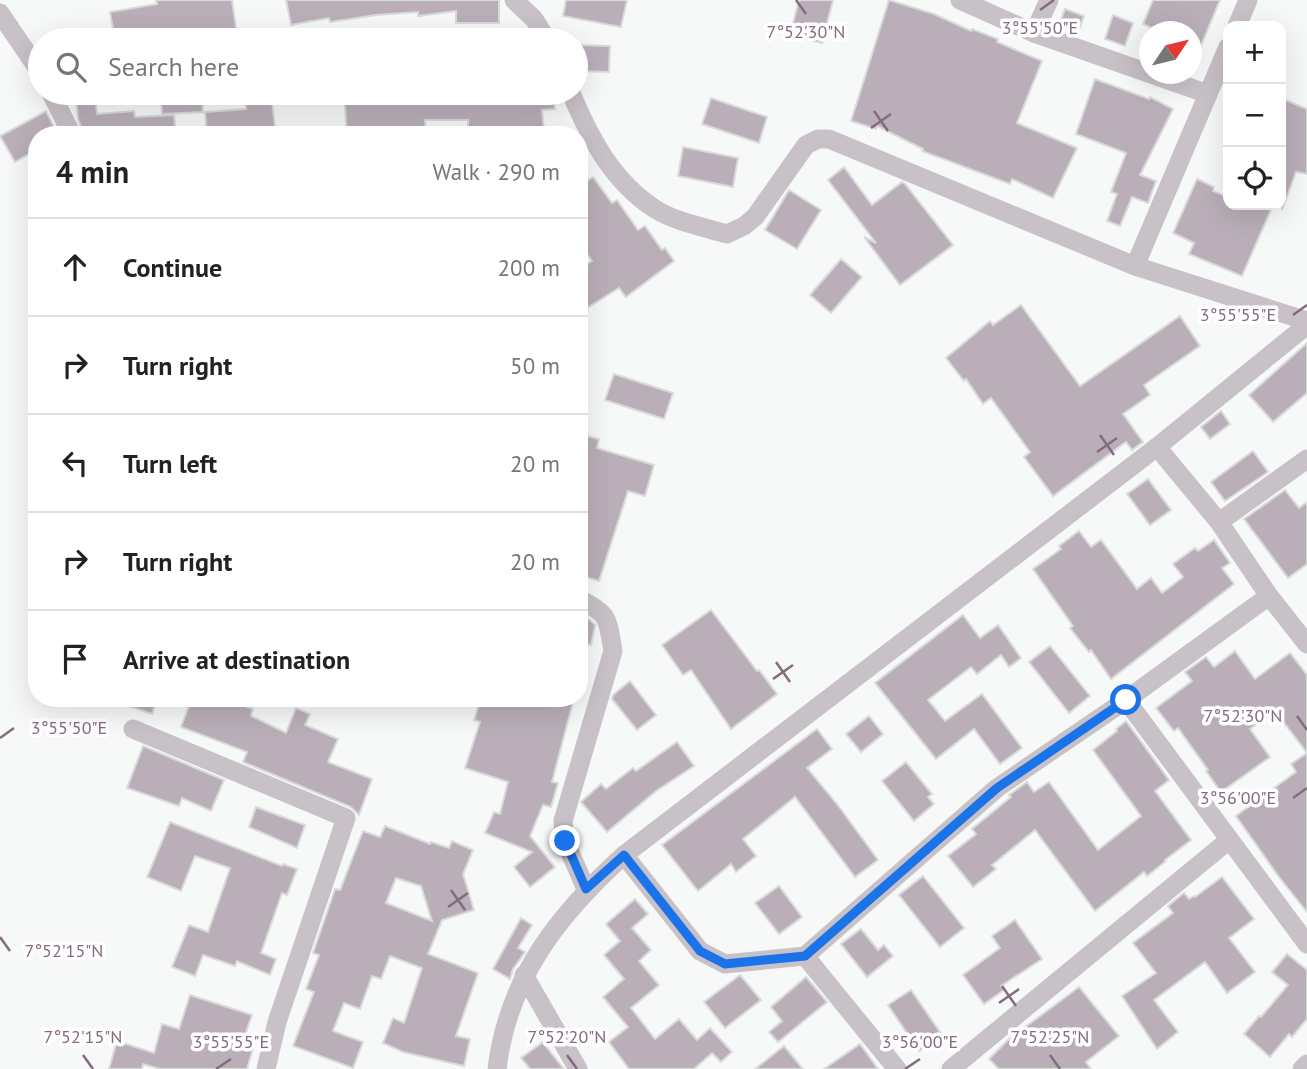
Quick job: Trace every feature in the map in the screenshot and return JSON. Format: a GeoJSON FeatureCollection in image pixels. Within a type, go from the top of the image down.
{"type":"FeatureCollection","features":[{"type":"Feature","properties":{"kind":"street"},"geometry":{"type":"LineString","coordinates":[[514,0],[540,28]]}},
{"type":"Feature","properties":{"kind":"street"},"geometry":{"type":"LineString","coordinates":[[960,0],[1034,33],[1208,94]]}},
{"type":"Feature","properties":{"kind":"street"},"geometry":{"type":"LineString","coordinates":[[1034,33],[1049,0]]}},
{"type":"Feature","properties":{"kind":"street"},"geometry":{"type":"LineString","coordinates":[[1239,21],[1248,0]]}},
{"type":"Feature","properties":{"kind":"street"},"geometry":{"type":"LineString","coordinates":[[0,13],[28,54]]}},
{"type":"Feature","properties":{"kind":"street"},"geometry":{"type":"LineString","coordinates":[[1135,266],[1223,59]]}},
{"type":"Feature","properties":{"kind":"street"},"geometry":{"type":"LineString","coordinates":[[57,105],[68,126]]}},
{"type":"Feature","properties":{"kind":"street"},"geometry":{"type":"LineString","coordinates":[[575,105],[581,126]]}},
{"type":"Feature","properties":{"kind":"street"},"geometry":{"type":"LineString","coordinates":[[588,141],[627,185],[656,209],[680,220],[727,234],[755,217],[806,145],[818,139],[829,139],[1135,266],[1307,323]]}},
{"type":"Feature","properties":{"kind":"street"},"geometry":{"type":"LineString","coordinates":[[497,1069],[507,1020],[524,975],[552,931],[586,889],[624,855],[1157,447],[1307,323]]}},
{"type":"Feature","properties":{"kind":"street"},"geometry":{"type":"LineString","coordinates":[[1157,447],[1219,522],[1269,596],[1307,644]]}},
{"type":"Feature","properties":{"kind":"street"},"geometry":{"type":"LineString","coordinates":[[1219,522],[1307,459]]}},
{"type":"Feature","properties":{"kind":"street"},"geometry":{"type":"LineString","coordinates":[[624,855],[700,951],[711,959],[725,964],[805,956],[997,788],[1126,700],[1269,596]]}},
{"type":"Feature","properties":{"kind":"street"},"geometry":{"type":"LineString","coordinates":[[586,889],[565,841],[563,821],[613,651],[609,625],[602,611],[588,604]]}},
{"type":"Feature","properties":{"kind":"street"},"geometry":{"type":"LineString","coordinates":[[1126,700],[1307,944]]}},
{"type":"Feature","properties":{"kind":"street"},"geometry":{"type":"LineString","coordinates":[[133,729],[346,818],[277,1023],[266,1069]]}},
{"type":"Feature","properties":{"kind":"street"},"geometry":{"type":"LineString","coordinates":[[951,1069],[1229,839]]}},
{"type":"Feature","properties":{"kind":"street"},"geometry":{"type":"LineString","coordinates":[[805,956],[897,1069]]}},
{"type":"Feature","properties":{"kind":"street"},"geometry":{"type":"LineString","coordinates":[[524,975],[578,1069]]}},
{"type":"Feature","properties":{"kind":"street"},"geometry":{"type":"LineString","coordinates":[[1302,1069],[1307,1063]]}},
{"type":"Feature","properties":{"kind":"building"},"geometry":{"type":"Polygon","coordinates":[[[156,0],[232,0],[236,28],[113,28],[110,12],[157,4],[156,0]]]}},
{"type":"Feature","properties":{"kind":"building"},"geometry":{"type":"Polygon","coordinates":[[[286,0],[499,0],[499,23],[456,23],[456,11],[418,16],[418,12],[376,15],[330,22],[329,18],[291,25],[286,0]]]}},
{"type":"Feature","properties":{"kind":"building"},"geometry":{"type":"Polygon","coordinates":[[[566,0],[627,0],[621,27],[563,16],[566,0]]]}},
{"type":"Feature","properties":{"kind":"building"},"geometry":{"type":"Polygon","coordinates":[[[799,0],[833,0],[822,43],[790,35],[799,0]]]}},
{"type":"Feature","properties":{"kind":"building"},"geometry":{"type":"Polygon","coordinates":[[[889,0],[998,39],[997,42],[1042,61],[1017,123],[1077,148],[1053,198],[1012,179],[1010,184],[922,151],[923,149],[877,126],[876,129],[851,121],[889,0]]]}},
{"type":"Feature","properties":{"kind":"building"},"geometry":{"type":"Polygon","coordinates":[[[1153,0],[1220,0],[1202,43],[1202,21],[1144,21],[1153,0]]]}},
{"type":"Feature","properties":{"kind":"building"},"geometry":{"type":"Polygon","coordinates":[[[1065,9],[1084,16],[1079,30],[1060,22],[1065,9]]]}},
{"type":"Feature","properties":{"kind":"building"},"geometry":{"type":"Polygon","coordinates":[[[1113,15],[1133,23],[1125,46],[1105,39],[1113,15]]]}},
{"type":"Feature","properties":{"kind":"building"},"geometry":{"type":"Polygon","coordinates":[[[588,45],[610,46],[609,72],[588,71],[588,45]]]}},
{"type":"Feature","properties":{"kind":"building"},"geometry":{"type":"Polygon","coordinates":[[[1095,79],[1149,99],[1150,97],[1173,109],[1140,175],[1156,181],[1148,203],[1132,197],[1120,226],[1107,221],[1117,194],[1111,192],[1126,153],[1076,134],[1095,79]]]}},
{"type":"Feature","properties":{"kind":"building"},"geometry":{"type":"Polygon","coordinates":[[[711,98],[767,117],[759,143],[702,124],[711,98]]]}},
{"type":"Feature","properties":{"kind":"building"},"geometry":{"type":"Polygon","coordinates":[[[1286,100],[1307,109],[1307,174],[1296,172],[1286,199],[1286,100]]]}},
{"type":"Feature","properties":{"kind":"building"},"geometry":{"type":"Polygon","coordinates":[[[77,105],[96,105],[97,114],[134,111],[135,117],[174,115],[175,126],[81,126],[77,105]]]}},
{"type":"Feature","properties":{"kind":"building"},"geometry":{"type":"Polygon","coordinates":[[[161,105],[202,105],[203,112],[162,114],[161,105]]]}},
{"type":"Feature","properties":{"kind":"building"},"geometry":{"type":"Polygon","coordinates":[[[246,105],[272,105],[275,126],[206,126],[205,112],[246,109],[246,105]]]}},
{"type":"Feature","properties":{"kind":"building"},"geometry":{"type":"Polygon","coordinates":[[[345,105],[554,105],[555,109],[542,110],[544,126],[468,126],[468,120],[425,120],[425,126],[346,126],[345,105]]]}},
{"type":"Feature","properties":{"kind":"building"},"geometry":{"type":"Polygon","coordinates":[[[46,111],[54,126],[28,126],[28,155],[15,162],[0,136],[46,111]]]}},
{"type":"Feature","properties":{"kind":"building"},"geometry":{"type":"Polygon","coordinates":[[[683,147],[738,158],[733,187],[678,176],[683,147]]]}},
{"type":"Feature","properties":{"kind":"building"},"geometry":{"type":"Polygon","coordinates":[[[844,167],[872,205],[902,182],[905,184],[953,245],[900,285],[864,237],[876,243],[828,180],[844,167]]]}},
{"type":"Feature","properties":{"kind":"building"},"geometry":{"type":"Polygon","coordinates":[[[593,177],[612,203],[617,200],[638,230],[645,226],[662,250],[665,248],[674,261],[626,297],[619,288],[588,307],[588,263],[592,261],[588,255],[588,180],[593,177]]]}},
{"type":"Feature","properties":{"kind":"building"},"geometry":{"type":"Polygon","coordinates":[[[1197,179],[1223,195],[1223,210],[1271,210],[1242,276],[1189,254],[1194,243],[1173,233],[1197,179]]]}},
{"type":"Feature","properties":{"kind":"building"},"geometry":{"type":"Polygon","coordinates":[[[789,190],[821,210],[797,249],[765,230],[789,190]]]}},
{"type":"Feature","properties":{"kind":"building"},"geometry":{"type":"Polygon","coordinates":[[[841,259],[862,277],[831,313],[810,295],[841,259]]]}},
{"type":"Feature","properties":{"kind":"building"},"geometry":{"type":"Polygon","coordinates":[[[1021,305],[1080,386],[1180,316],[1200,346],[1144,385],[1150,395],[1123,414],[1143,442],[1132,450],[1126,442],[1053,496],[1024,457],[1030,452],[991,398],[983,404],[966,379],[964,381],[946,358],[990,321],[993,325],[1021,305]]]}},
{"type":"Feature","properties":{"kind":"building"},"geometry":{"type":"Polygon","coordinates":[[[1307,343],[1307,393],[1273,422],[1249,395],[1307,343]]]}},
{"type":"Feature","properties":{"kind":"building"},"geometry":{"type":"Polygon","coordinates":[[[614,374],[673,393],[664,419],[605,400],[614,374]]]}},
{"type":"Feature","properties":{"kind":"building"},"geometry":{"type":"Polygon","coordinates":[[[1221,411],[1230,424],[1210,439],[1201,427],[1221,411]]]}},
{"type":"Feature","properties":{"kind":"building"},"geometry":{"type":"Polygon","coordinates":[[[588,436],[599,439],[597,448],[654,465],[645,496],[628,491],[599,581],[588,578],[588,436]]]}},
{"type":"Feature","properties":{"kind":"building"},"geometry":{"type":"Polygon","coordinates":[[[1253,451],[1268,472],[1225,501],[1211,482],[1253,451]]]}},
{"type":"Feature","properties":{"kind":"building"},"geometry":{"type":"Polygon","coordinates":[[[1148,479],[1171,510],[1150,525],[1127,494],[1148,479]]]}},
{"type":"Feature","properties":{"kind":"building"},"geometry":{"type":"Polygon","coordinates":[[[1285,490],[1299,508],[1307,502],[1307,564],[1288,578],[1244,519],[1285,490]]]}},
{"type":"Feature","properties":{"kind":"building"},"geometry":{"type":"Polygon","coordinates":[[[1079,531],[1091,547],[1101,540],[1137,589],[1151,578],[1162,593],[1183,577],[1173,564],[1195,548],[1198,551],[1214,540],[1230,563],[1222,568],[1234,584],[1111,679],[1091,650],[1089,652],[1070,628],[1073,626],[1033,569],[1061,549],[1059,546],[1079,531]]]}},
{"type":"Feature","properties":{"kind":"building"},"geometry":{"type":"Polygon","coordinates":[[[711,610],[777,694],[731,729],[691,670],[683,675],[662,645],[711,610]]]}},
{"type":"Feature","properties":{"kind":"building"},"geometry":{"type":"Polygon","coordinates":[[[963,615],[980,638],[998,625],[1021,658],[1009,667],[1001,655],[977,674],[971,667],[928,700],[945,721],[982,694],[1022,748],[1000,764],[974,729],[936,759],[875,683],[963,615]]]}},
{"type":"Feature","properties":{"kind":"building"},"geometry":{"type":"Polygon","coordinates":[[[588,618],[595,625],[591,645],[588,644],[588,618]]]}},
{"type":"Feature","properties":{"kind":"building"},"geometry":{"type":"Polygon","coordinates":[[[1050,646],[1090,696],[1069,713],[1029,662],[1050,646]]]}},
{"type":"Feature","properties":{"kind":"building"},"geometry":{"type":"Polygon","coordinates":[[[1235,651],[1255,679],[1290,653],[1307,675],[1307,753],[1275,711],[1250,729],[1270,757],[1221,792],[1178,728],[1174,731],[1156,708],[1192,681],[1185,672],[1206,657],[1214,667],[1235,651]]]}},
{"type":"Feature","properties":{"kind":"building"},"geometry":{"type":"Polygon","coordinates":[[[630,681],[656,715],[637,730],[612,699],[613,695],[630,681]]]}},
{"type":"Feature","properties":{"kind":"building"},"geometry":{"type":"Polygon","coordinates":[[[132,707],[154,707],[152,714],[132,707]]]}},
{"type":"Feature","properties":{"kind":"building"},"geometry":{"type":"Polygon","coordinates":[[[189,707],[247,707],[253,709],[251,716],[286,733],[296,708],[310,714],[305,725],[338,739],[328,762],[372,779],[359,815],[351,807],[243,762],[247,752],[181,727],[189,707]]]}},
{"type":"Feature","properties":{"kind":"building"},"geometry":{"type":"Polygon","coordinates":[[[478,707],[572,707],[552,782],[558,783],[551,807],[543,805],[530,836],[555,867],[530,887],[514,867],[532,852],[485,833],[494,812],[500,814],[508,782],[465,768],[480,722],[474,720],[478,707]]]}},
{"type":"Feature","properties":{"kind":"building"},"geometry":{"type":"Polygon","coordinates":[[[869,716],[883,734],[861,752],[846,734],[869,716]]]}},
{"type":"Feature","properties":{"kind":"building"},"geometry":{"type":"Polygon","coordinates":[[[1126,721],[1169,780],[1155,791],[1191,840],[1147,876],[1144,872],[1095,911],[1035,830],[992,865],[996,869],[973,887],[948,856],[976,834],[972,829],[1027,782],[1034,792],[1049,782],[1098,850],[1141,816],[1093,750],[1126,721]]]}},
{"type":"Feature","properties":{"kind":"building"},"geometry":{"type":"Polygon","coordinates":[[[817,729],[832,749],[807,768],[878,860],[855,877],[795,797],[743,839],[756,856],[736,872],[731,864],[698,891],[662,845],[817,729]]]}},
{"type":"Feature","properties":{"kind":"building"},"geometry":{"type":"Polygon","coordinates":[[[677,742],[694,766],[656,791],[607,832],[581,802],[601,784],[606,789],[633,768],[636,771],[677,742]]]}},
{"type":"Feature","properties":{"kind":"building"},"geometry":{"type":"Polygon","coordinates":[[[143,746],[224,780],[211,811],[182,798],[179,806],[127,788],[143,746]]]}},
{"type":"Feature","properties":{"kind":"building"},"geometry":{"type":"Polygon","coordinates":[[[1307,753],[1307,912],[1236,816],[1296,772],[1291,764],[1307,753]]]}},
{"type":"Feature","properties":{"kind":"building"},"geometry":{"type":"Polygon","coordinates":[[[906,762],[932,794],[928,797],[934,804],[914,821],[882,781],[906,762]]]}},
{"type":"Feature","properties":{"kind":"building"},"geometry":{"type":"Polygon","coordinates":[[[256,807],[305,825],[297,848],[249,827],[256,807]]]}},
{"type":"Feature","properties":{"kind":"building"},"geometry":{"type":"Polygon","coordinates":[[[170,822],[282,866],[283,864],[297,869],[287,895],[282,893],[261,953],[276,959],[270,975],[237,961],[235,966],[203,955],[195,976],[172,967],[189,925],[208,932],[230,868],[195,856],[181,891],[147,877],[170,822]]]}},
{"type":"Feature","properties":{"kind":"building"},"geometry":{"type":"Polygon","coordinates":[[[385,826],[430,844],[431,842],[449,848],[452,841],[473,850],[463,874],[474,910],[442,920],[428,954],[478,973],[456,1036],[470,1039],[464,1066],[403,1052],[383,1043],[393,1018],[404,1023],[422,968],[390,956],[381,979],[372,976],[360,1009],[344,1003],[333,1031],[363,1042],[353,1068],[293,1046],[314,992],[306,989],[319,955],[313,953],[335,889],[340,890],[363,831],[380,837],[385,826]],[[396,878],[386,903],[432,921],[421,886],[396,878]]]}},
{"type":"Feature","properties":{"kind":"building"},"geometry":{"type":"Polygon","coordinates":[[[923,876],[964,928],[940,947],[899,895],[923,876]]]}},
{"type":"Feature","properties":{"kind":"building"},"geometry":{"type":"Polygon","coordinates":[[[1222,877],[1254,919],[1229,938],[1255,972],[1227,993],[1205,962],[1154,1000],[1178,1032],[1157,1049],[1122,996],[1156,973],[1133,943],[1173,913],[1168,906],[1184,893],[1189,899],[1195,897],[1222,877]]]}},
{"type":"Feature","properties":{"kind":"building"},"geometry":{"type":"Polygon","coordinates":[[[779,886],[802,917],[779,934],[755,903],[779,886]]]}},
{"type":"Feature","properties":{"kind":"building"},"geometry":{"type":"Polygon","coordinates":[[[635,899],[648,914],[632,928],[651,950],[639,961],[659,985],[631,1008],[655,1039],[679,1019],[697,1040],[710,1028],[732,1052],[721,1062],[712,1053],[694,1069],[629,1069],[609,1042],[628,1027],[603,997],[624,979],[604,955],[620,941],[606,924],[635,899]]]}},
{"type":"Feature","properties":{"kind":"building"},"geometry":{"type":"Polygon","coordinates":[[[521,918],[532,925],[518,948],[525,952],[513,969],[510,979],[493,969],[521,918]]]}},
{"type":"Feature","properties":{"kind":"building"},"geometry":{"type":"Polygon","coordinates":[[[1015,920],[1042,959],[1001,986],[1004,990],[984,1004],[963,975],[1000,948],[992,936],[1015,920]]]}},
{"type":"Feature","properties":{"kind":"building"},"geometry":{"type":"Polygon","coordinates":[[[861,929],[878,950],[884,945],[893,956],[867,977],[841,944],[861,929]]]}},
{"type":"Feature","properties":{"kind":"building"},"geometry":{"type":"Polygon","coordinates":[[[1287,954],[1307,970],[1307,1019],[1292,1037],[1289,1034],[1270,1057],[1244,1034],[1288,985],[1272,972],[1287,954]]]}},
{"type":"Feature","properties":{"kind":"building"},"geometry":{"type":"Polygon","coordinates":[[[740,975],[761,1000],[725,1028],[704,1002],[740,975]]]}},
{"type":"Feature","properties":{"kind":"building"},"geometry":{"type":"Polygon","coordinates":[[[806,977],[827,1002],[778,1042],[769,1032],[782,1021],[771,1007],[806,977]]]}},
{"type":"Feature","properties":{"kind":"building"},"geometry":{"type":"Polygon","coordinates":[[[1079,987],[1119,1036],[1086,1062],[1091,1069],[999,1069],[989,1059],[1008,1040],[1079,987]]]}},
{"type":"Feature","properties":{"kind":"building"},"geometry":{"type":"Polygon","coordinates":[[[911,990],[942,1035],[919,1051],[888,1005],[911,990]]]}},
{"type":"Feature","properties":{"kind":"building"},"geometry":{"type":"Polygon","coordinates":[[[190,995],[252,1015],[243,1041],[254,1045],[247,1069],[160,1069],[143,1064],[142,1069],[109,1069],[117,1041],[154,1053],[162,1024],[179,1029],[190,995]]]}},
{"type":"Feature","properties":{"kind":"building"},"geometry":{"type":"Polygon","coordinates":[[[543,1042],[564,1069],[530,1069],[521,1058],[543,1042]]]}},
{"type":"Feature","properties":{"kind":"building"},"geometry":{"type":"Polygon","coordinates":[[[860,1044],[878,1069],[824,1069],[860,1044]]]}},
{"type":"Feature","properties":{"kind":"building"},"geometry":{"type":"Polygon","coordinates":[[[784,1046],[803,1069],[755,1069],[784,1046]]]}},
{"type":"Feature","properties":{"kind":"route"},"geometry":{"type":"LineString","coordinates":[[565,841],[586,889],[624,855],[700,951],[711,959],[725,964],[805,956],[997,788],[1126,700]]}}]}
